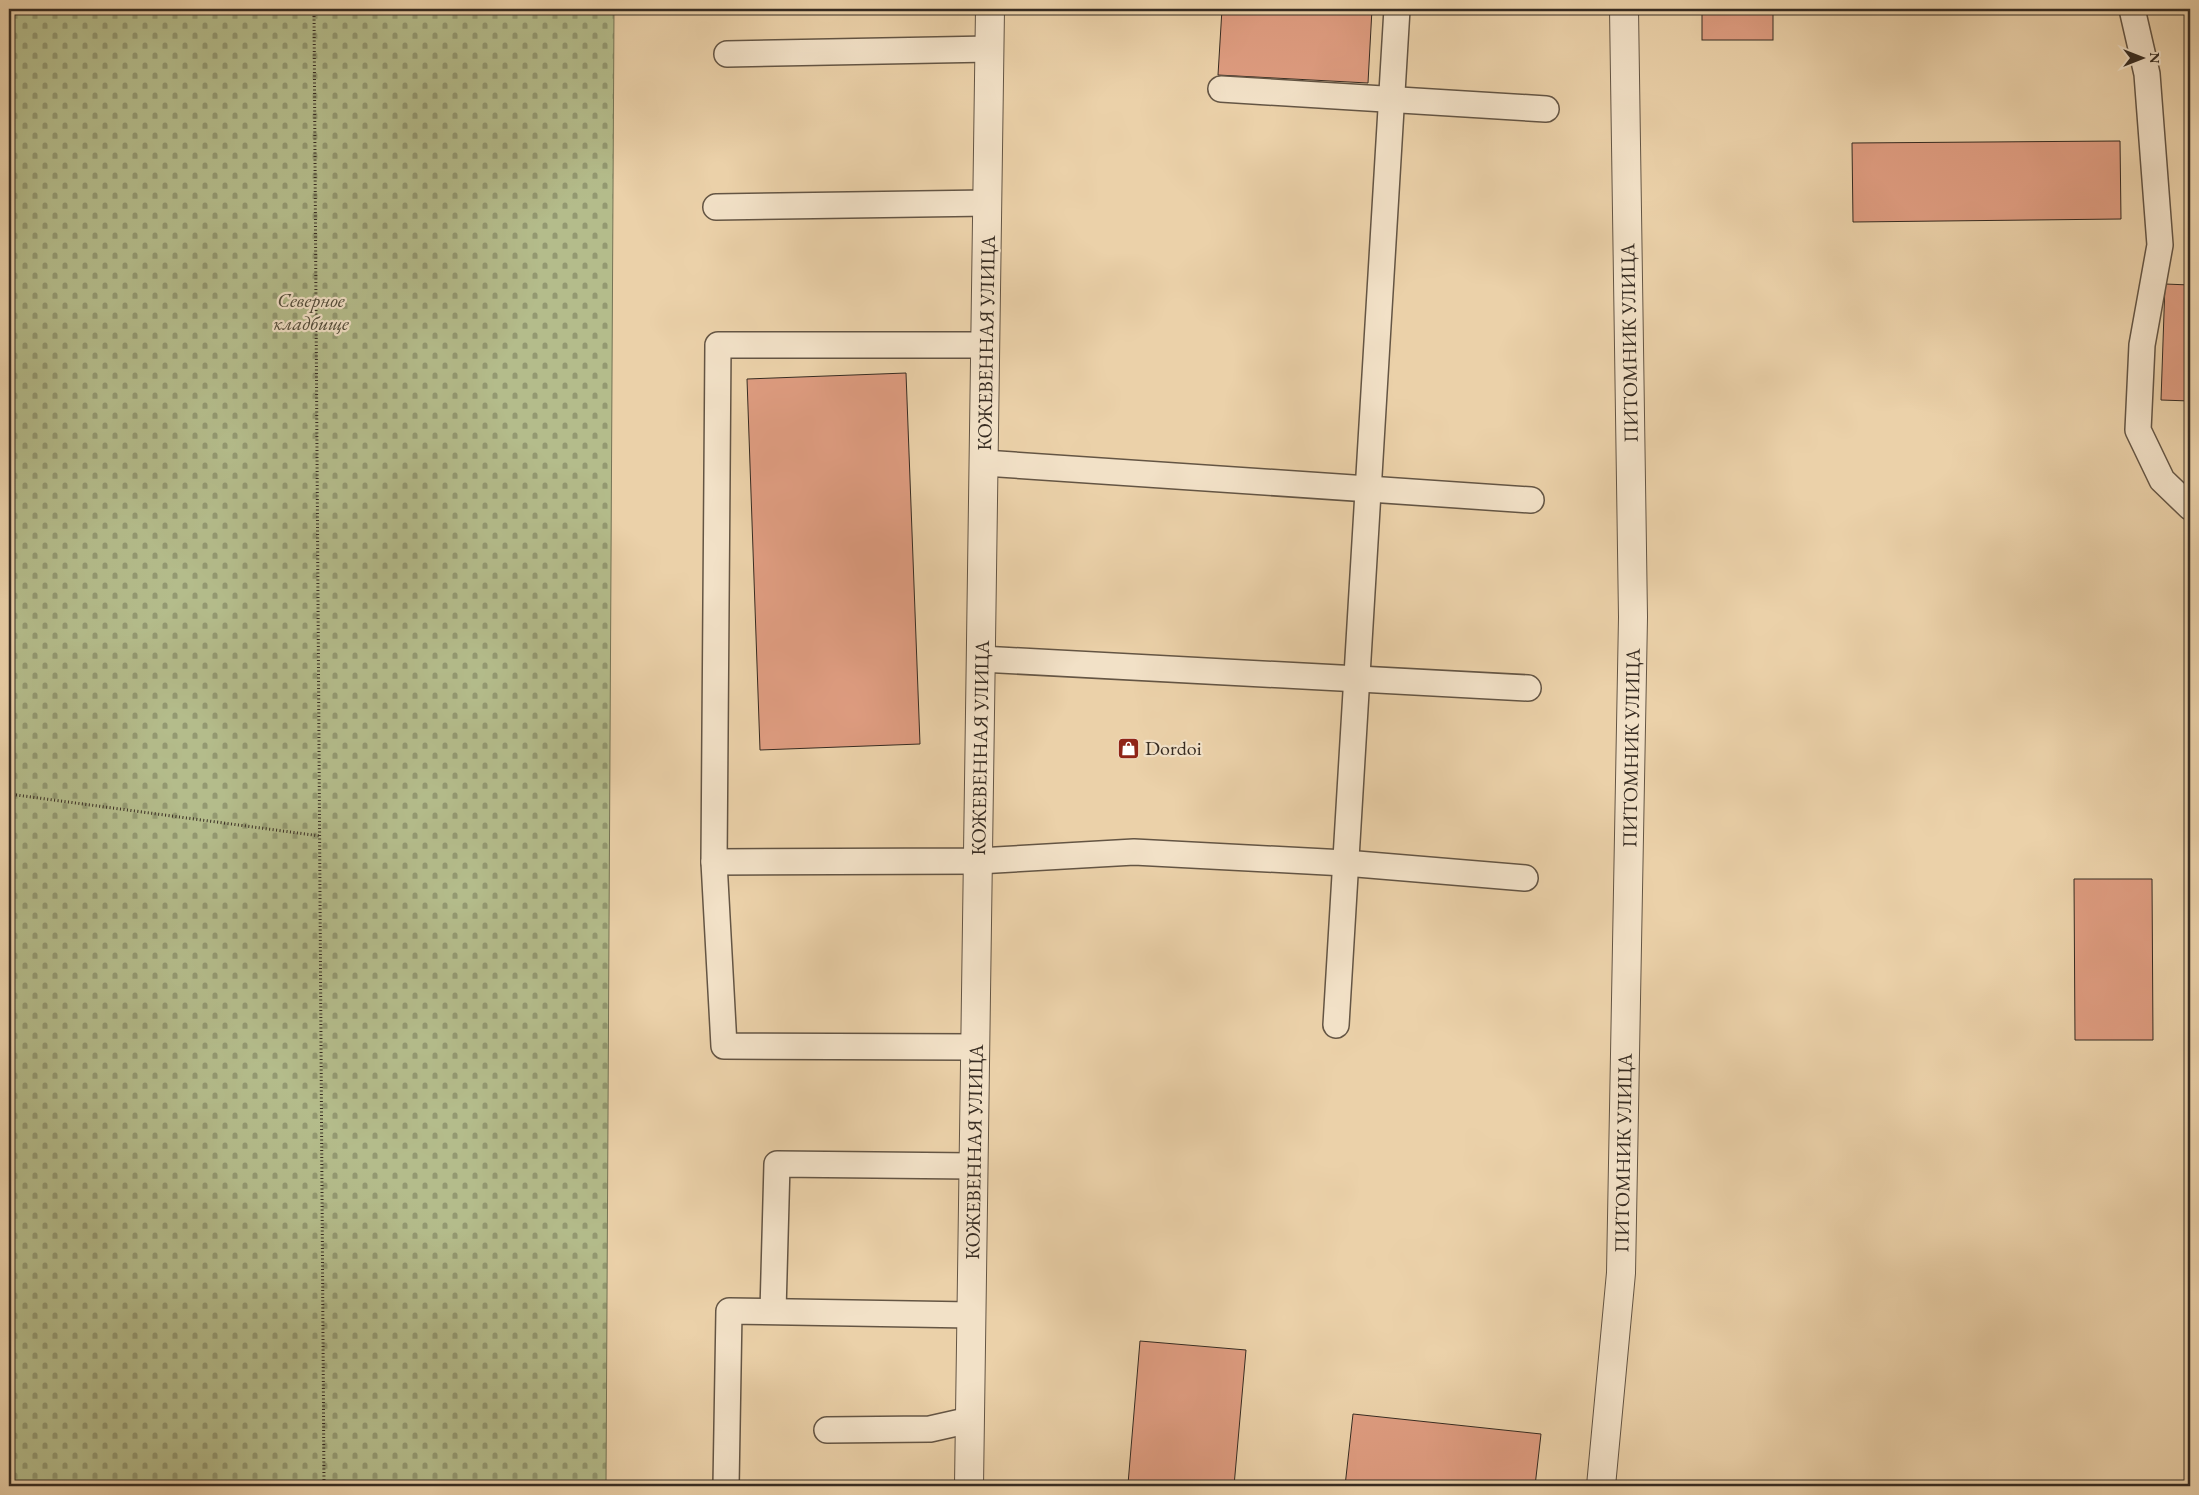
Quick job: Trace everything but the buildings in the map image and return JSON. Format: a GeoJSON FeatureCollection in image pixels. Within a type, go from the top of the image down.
{"type":"FeatureCollection","features":[{"type":"Feature","properties":{"kind":"street","name":"КОЖЕВЕННАЯ УЛИЦА"},"geometry":{"type":"LineString","coordinates":[[969,1486],[990,9]]}},
{"type":"Feature","properties":{"kind":"street","name":"ПИТОМНИК УЛИЦА"},"geometry":{"type":"LineString","coordinates":[[1601,1486],[1621,1273],[1633,617],[1624,9]]}},
{"type":"Feature","properties":{"kind":"lane"},"geometry":{"type":"LineString","coordinates":[[1336,1025],[1397,9]]}},
{"type":"Feature","properties":{"kind":"lane"},"geometry":{"type":"LineString","coordinates":[[2132,9],[2147,74],[2160,244],[2142,344],[2138,430],[2162,480],[2190,507]]}},
{"type":"Feature","properties":{"kind":"lane"},"geometry":{"type":"LineString","coordinates":[[727,54],[990,49]]}},
{"type":"Feature","properties":{"kind":"lane"},"geometry":{"type":"LineString","coordinates":[[1221,89],[1546,109]]}},
{"type":"Feature","properties":{"kind":"lane"},"geometry":{"type":"LineString","coordinates":[[716,207],[988,203]]}},
{"type":"Feature","properties":{"kind":"lane"},"geometry":{"type":"LineString","coordinates":[[975,1047],[724,1046],[714,862],[718,345],[986,344]]}},
{"type":"Feature","properties":{"kind":"lane"},"geometry":{"type":"LineString","coordinates":[[984,463],[1531,500]]}},
{"type":"Feature","properties":{"kind":"lane"},"geometry":{"type":"LineString","coordinates":[[981,659],[1528,688]]}},
{"type":"Feature","properties":{"kind":"lane"},"geometry":{"type":"LineString","coordinates":[[714,862],[978,861],[1134,852],[1345,863],[1524,878]]}},
{"type":"Feature","properties":{"kind":"lane"},"geometry":{"type":"LineString","coordinates":[[773,1311],[777,1164],[973,1166]]}},
{"type":"Feature","properties":{"kind":"lane"},"geometry":{"type":"LineString","coordinates":[[726,1486],[729,1311],[971,1314]]}},
{"type":"Feature","properties":{"kind":"lane"},"geometry":{"type":"LineString","coordinates":[[827,1430],[930,1429],[970,1420]]}},
{"type":"Feature","properties":{"kind":"path"},"geometry":{"type":"LineString","coordinates":[[314,9],[324,1486]]}},
{"type":"Feature","properties":{"kind":"path"},"geometry":{"type":"LineString","coordinates":[[9,794],[320,836]]}},
{"type":"Feature","properties":{"kind":"green space","name":"Северное кладбище"},"geometry":{"type":"Polygon","coordinates":[[[9,9],[614,9],[606,1486],[9,1486],[9,9]]]}},
{"type":"Feature","properties":{"kind":"place","name":"Dordoi"},"geometry":{"type":"Point","coordinates":[1129,748]}}]}
